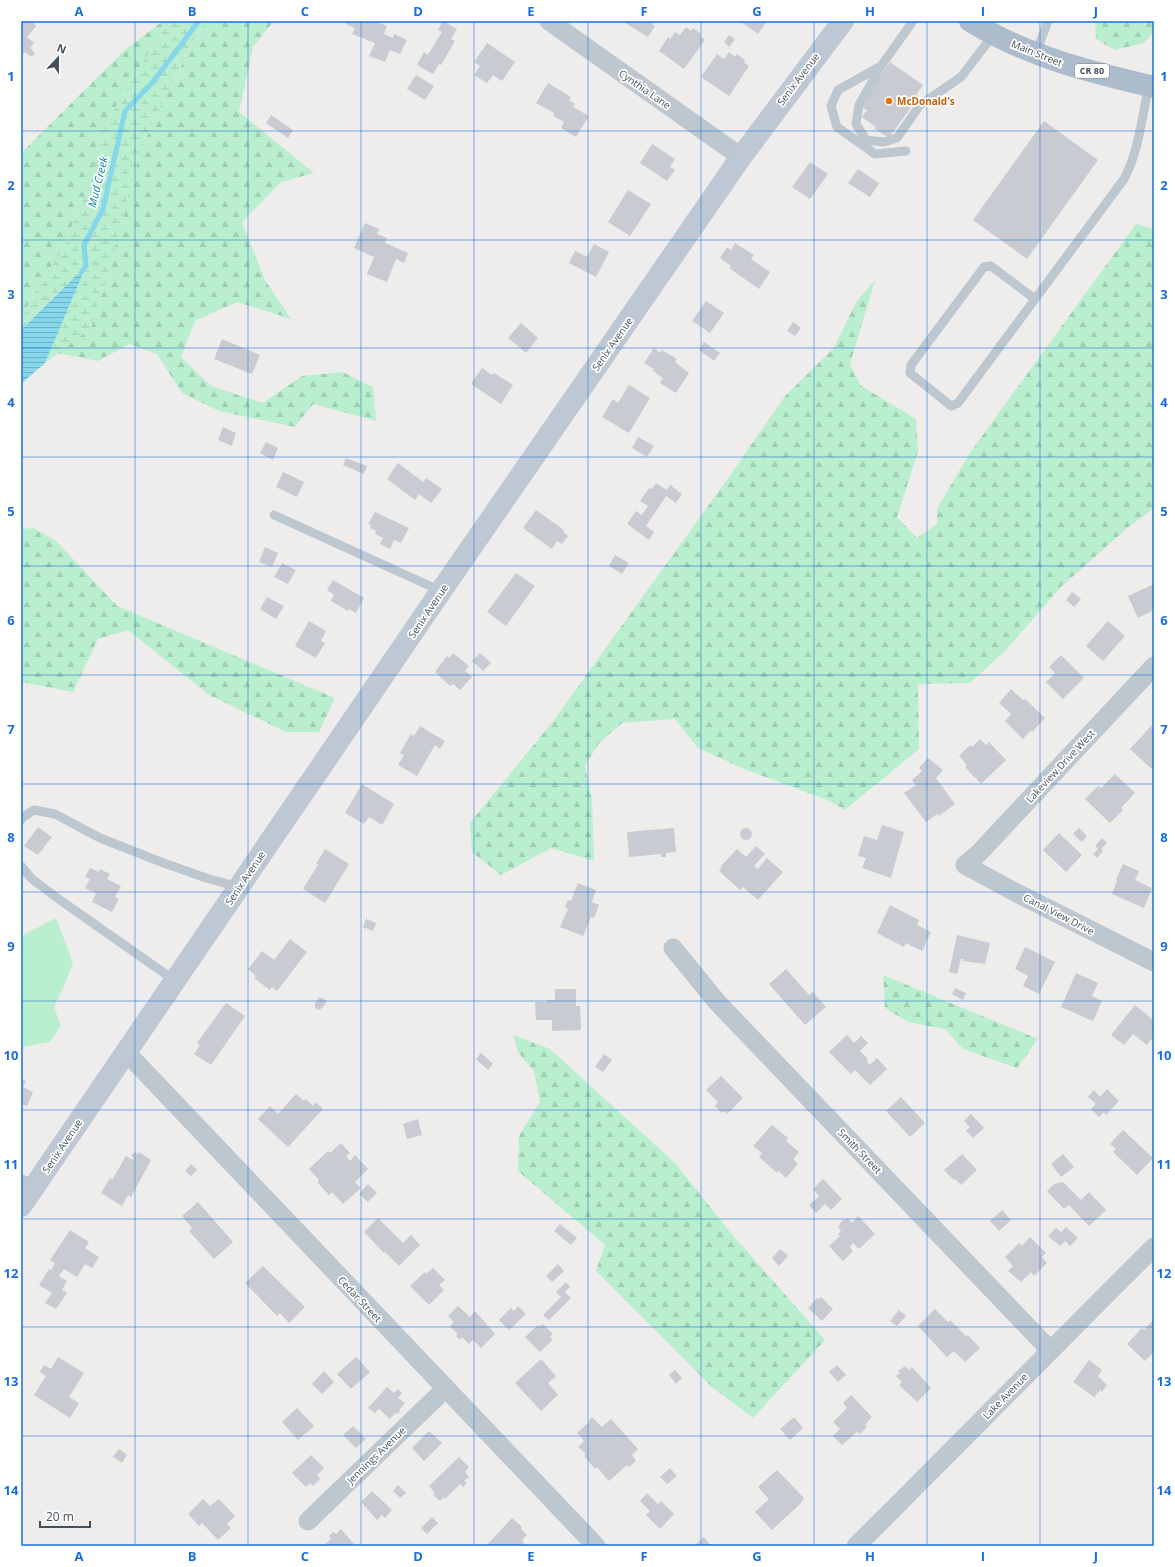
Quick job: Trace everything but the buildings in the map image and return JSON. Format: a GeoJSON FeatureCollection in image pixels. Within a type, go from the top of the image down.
{"type":"FeatureCollection","features":[{"type":"Feature","properties":{"kind":"main road","name":"Main Street"},"geometry":{"type":"LineString","coordinates":[[970,21],[1036,54],[1065,64],[1151,86]]}},
{"type":"Feature","properties":{"kind":"street","name":"Cynthia Lane"},"geometry":{"type":"LineString","coordinates":[[549,21],[742,157]]}},
{"type":"Feature","properties":{"kind":"street","name":"Senix Avenue"},"geometry":{"type":"LineString","coordinates":[[21,1206],[29,1181],[126,1052],[441,591],[742,157],[843,21]]}},
{"type":"Feature","properties":{"kind":"street","name":"Lakeview Drive West"},"geometry":{"type":"LineString","coordinates":[[965,865],[979,853],[1154,666]]}},
{"type":"Feature","properties":{"kind":"street","name":"Canal View Drive"},"geometry":{"type":"LineString","coordinates":[[965,865],[1011,890],[1154,962]]}},
{"type":"Feature","properties":{"kind":"street","name":"Smith Street"},"geometry":{"type":"LineString","coordinates":[[673,948],[717,1002],[1050,1350]]}},
{"type":"Feature","properties":{"kind":"street","name":"Cedar Street"},"geometry":{"type":"LineString","coordinates":[[126,1052],[596,1546]]}},
{"type":"Feature","properties":{"kind":"street","name":"Lake Avenue"},"geometry":{"type":"LineString","coordinates":[[856,1546],[928,1475],[1050,1350],[1154,1248]]}},
{"type":"Feature","properties":{"kind":"street","name":"Jennings Avenue"},"geometry":{"type":"LineString","coordinates":[[308,1521],[445,1388]]}},
{"type":"Feature","properties":{"kind":"lane"},"geometry":{"type":"LineString","coordinates":[[913,21],[881,66],[859,105],[856,124],[866,140],[884,142],[897,138],[920,104],[961,77],[994,34]]}},
{"type":"Feature","properties":{"kind":"lane"},"geometry":{"type":"LineString","coordinates":[[1036,54],[1048,21]]}},
{"type":"Feature","properties":{"kind":"lane"},"geometry":{"type":"LineString","coordinates":[[881,66],[838,90],[831,106],[837,127],[876,154],[906,151]]}},
{"type":"Feature","properties":{"kind":"lane"},"geometry":{"type":"LineString","coordinates":[[1035,299],[991,266],[984,267],[912,365],[910,373],[951,406],[958,403],[1124,179],[1130,168],[1151,86]]}},
{"type":"Feature","properties":{"kind":"lane"},"geometry":{"type":"LineString","coordinates":[[274,515],[441,591]]}},
{"type":"Feature","properties":{"kind":"lane"},"geometry":{"type":"LineString","coordinates":[[21,820],[34,810],[55,814],[100,838],[206,878],[239,887]]}},
{"type":"Feature","properties":{"kind":"lane"},"geometry":{"type":"LineString","coordinates":[[21,866],[32,879],[60,900],[174,980]]}},
{"type":"Feature","properties":{"kind":"green space"},"geometry":{"type":"Polygon","coordinates":[[[163,21],[168,21],[101,131],[91,180],[63,248],[35,292],[21,320],[21,153],[126,49],[163,21]]]}},
{"type":"Feature","properties":{"kind":"green space"},"geometry":{"type":"Polygon","coordinates":[[[168,21],[212,21],[199,30],[160,107],[141,150],[125,206],[112,262],[91,328],[45,363],[85,267],[21,330],[21,320],[35,292],[63,248],[91,180],[101,131],[168,21]]]}},
{"type":"Feature","properties":{"kind":"green space"},"geometry":{"type":"Polygon","coordinates":[[[204,21],[274,21],[253,47],[239,112],[314,173],[281,182],[242,222],[265,280],[291,319],[237,302],[195,321],[181,357],[211,386],[263,403],[302,376],[342,372],[373,387],[376,421],[313,404],[295,427],[219,411],[182,393],[157,354],[129,344],[98,361],[58,353],[91,328],[112,262],[125,206],[141,150],[160,107],[204,21]]]}},
{"type":"Feature","properties":{"kind":"green space"},"geometry":{"type":"Polygon","coordinates":[[[1095,21],[1154,21],[1154,31],[1144,43],[1115,50],[1096,39],[1095,21]]]}},
{"type":"Feature","properties":{"kind":"green space"},"geometry":{"type":"Polygon","coordinates":[[[1136,224],[1154,229],[1154,508],[1125,530],[1061,587],[1006,650],[970,683],[918,684],[919,749],[845,810],[827,800],[744,769],[698,748],[675,719],[622,723],[599,743],[585,766],[592,798],[594,861],[551,848],[501,875],[472,852],[470,823],[554,720],[731,474],[785,396],[833,349],[857,301],[875,280],[850,364],[860,385],[916,419],[918,451],[897,517],[917,538],[937,524],[937,509],[969,454],[1136,224]]]}},
{"type":"Feature","properties":{"kind":"green space"},"geometry":{"type":"Polygon","coordinates":[[[33,528],[55,540],[117,606],[335,698],[319,732],[286,732],[209,695],[128,630],[98,639],[73,692],[21,682],[21,529],[33,528]]]}},
{"type":"Feature","properties":{"kind":"green space"},"geometry":{"type":"Polygon","coordinates":[[[56,918],[73,963],[54,1007],[61,1026],[50,1042],[21,1047],[21,942],[23,935],[56,918]]]}},
{"type":"Feature","properties":{"kind":"green space"},"geometry":{"type":"Polygon","coordinates":[[[883,975],[1038,1039],[1017,1068],[963,1049],[945,1029],[908,1022],[885,1008],[883,975]]]}},
{"type":"Feature","properties":{"kind":"green space"},"geometry":{"type":"Polygon","coordinates":[[[513,1035],[550,1049],[675,1163],[730,1232],[825,1340],[753,1418],[712,1387],[596,1271],[605,1245],[518,1171],[519,1136],[540,1102],[534,1071],[518,1052],[513,1035]]]}},
{"type":"Feature","properties":{"kind":"water"},"geometry":{"type":"Polygon","coordinates":[[[86,266],[45,363],[21,384],[21,330],[86,266]]]}},
{"type":"Feature","properties":{"kind":"waterway","name":"Mud Creek"},"geometry":{"type":"LineString","coordinates":[[82,271],[86,266],[84,245],[103,209],[125,111],[152,83],[199,21]]}},
{"type":"Feature","properties":{"kind":"place","name":"McDonald's"},"geometry":{"type":"Point","coordinates":[889,101]}}]}
